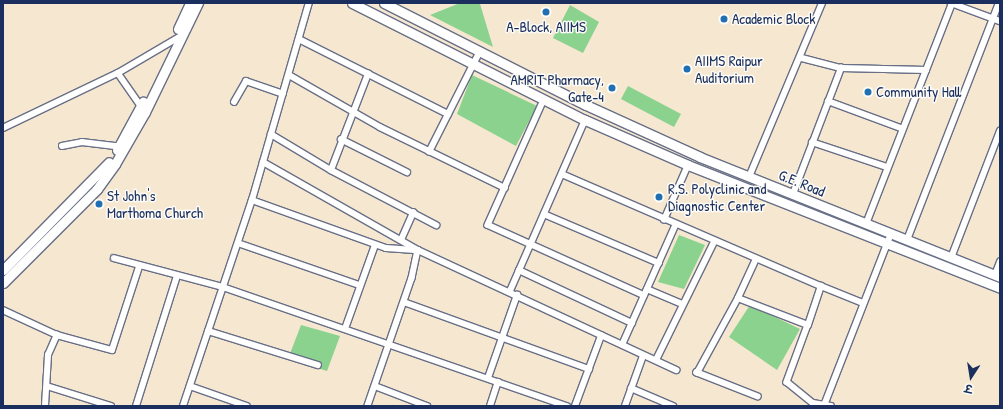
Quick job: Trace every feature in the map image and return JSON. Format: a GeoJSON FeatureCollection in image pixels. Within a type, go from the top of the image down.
{"type":"FeatureCollection","features":[{"type":"Feature","properties":{"kind":"main road"},"geometry":{"type":"LineString","coordinates":[[3,283],[97,189],[122,147],[177,37],[190,3]]}},
{"type":"Feature","properties":{"kind":"main road"},"geometry":{"type":"LineString","coordinates":[[3,270],[86,189],[122,147],[141,106],[177,37],[198,3]]}},
{"type":"Feature","properties":{"kind":"main road"},"geometry":{"type":"LineString","coordinates":[[352,3],[585,120],[688,165],[1000,288]]}},
{"type":"Feature","properties":{"kind":"main road","name":"G.E. Road"},"geometry":{"type":"LineString","coordinates":[[384,3],[479,53],[575,100],[749,177],[997,276]]}},
{"type":"Feature","properties":{"kind":"street"},"geometry":{"type":"LineString","coordinates":[[183,406],[252,200],[310,3]]}},
{"type":"Feature","properties":{"kind":"street"},"geometry":{"type":"LineString","coordinates":[[749,177],[802,58],[822,3]]}},
{"type":"Feature","properties":{"kind":"street"},"geometry":{"type":"LineString","coordinates":[[866,224],[901,128],[926,70],[952,3],[1000,21]]}},
{"type":"Feature","properties":{"kind":"street"},"geometry":{"type":"LineString","coordinates":[[907,240],[999,3]]}},
{"type":"Feature","properties":{"kind":"street"},"geometry":{"type":"LineString","coordinates":[[3,128],[118,73],[177,37]]}},
{"type":"Feature","properties":{"kind":"street"},"geometry":{"type":"LineString","coordinates":[[299,39],[448,114]]}},
{"type":"Feature","properties":{"kind":"street"},"geometry":{"type":"LineString","coordinates":[[429,152],[472,64],[479,53]]}},
{"type":"Feature","properties":{"kind":"street"},"geometry":{"type":"LineString","coordinates":[[802,58],[841,68],[926,70]]}},
{"type":"Feature","properties":{"kind":"street"},"geometry":{"type":"LineString","coordinates":[[793,194],[841,68]]}},
{"type":"Feature","properties":{"kind":"street"},"geometry":{"type":"LineString","coordinates":[[118,73],[141,106]]}},
{"type":"Feature","properties":{"kind":"street"},"geometry":{"type":"LineString","coordinates":[[289,74],[429,152],[504,188]]}},
{"type":"Feature","properties":{"kind":"street"},"geometry":{"type":"LineString","coordinates":[[331,170],[352,110],[368,74]]}},
{"type":"Feature","properties":{"kind":"street"},"geometry":{"type":"LineString","coordinates":[[234,102],[246,81],[283,94]]}},
{"type":"Feature","properties":{"kind":"street"},"geometry":{"type":"LineString","coordinates":[[544,100],[488,225],[644,295]]}},
{"type":"Feature","properties":{"kind":"street"},"geometry":{"type":"LineString","coordinates":[[828,101],[901,128]]}},
{"type":"Feature","properties":{"kind":"street"},"geometry":{"type":"LineString","coordinates":[[510,291],[585,120]]}},
{"type":"Feature","properties":{"kind":"street"},"geometry":{"type":"LineString","coordinates":[[951,258],[1000,131]]}},
{"type":"Feature","properties":{"kind":"street"},"geometry":{"type":"LineString","coordinates":[[271,134],[331,170],[436,225]]}},
{"type":"Feature","properties":{"kind":"street"},"geometry":{"type":"LineString","coordinates":[[342,139],[407,172]]}},
{"type":"Feature","properties":{"kind":"street"},"geometry":{"type":"LineString","coordinates":[[62,146],[82,142],[122,147]]}},
{"type":"Feature","properties":{"kind":"street"},"geometry":{"type":"LineString","coordinates":[[812,142],[887,167]]}},
{"type":"Feature","properties":{"kind":"street"},"geometry":{"type":"LineString","coordinates":[[263,162],[418,250],[510,291],[643,356],[656,360],[676,370]]}},
{"type":"Feature","properties":{"kind":"street"},"geometry":{"type":"LineString","coordinates":[[664,220],[688,165]]}},
{"type":"Feature","properties":{"kind":"street"},"geometry":{"type":"LineString","coordinates":[[562,174],[675,226],[863,303]]}},
{"type":"Feature","properties":{"kind":"street"},"geometry":{"type":"LineString","coordinates":[[252,200],[375,245],[399,250],[418,250]]}},
{"type":"Feature","properties":{"kind":"street"},"geometry":{"type":"LineString","coordinates":[[401,240],[413,213]]}},
{"type":"Feature","properties":{"kind":"street"},"geometry":{"type":"LineString","coordinates":[[544,214],[659,262]]}},
{"type":"Feature","properties":{"kind":"street"},"geometry":{"type":"LineString","coordinates":[[622,345],[675,226]]}},
{"type":"Feature","properties":{"kind":"street"},"geometry":{"type":"LineString","coordinates":[[821,286],[787,382],[812,404],[828,404],[863,303],[891,234]]}},
{"type":"Feature","properties":{"kind":"street"},"geometry":{"type":"LineString","coordinates":[[238,242],[359,285]]}},
{"type":"Feature","properties":{"kind":"street"},"geometry":{"type":"LineString","coordinates":[[656,360],[682,304],[714,242]]}},
{"type":"Feature","properties":{"kind":"street"},"geometry":{"type":"LineString","coordinates":[[345,330],[359,285],[375,245]]}},
{"type":"Feature","properties":{"kind":"street"},"geometry":{"type":"LineString","coordinates":[[368,406],[404,302],[418,250]]}},
{"type":"Feature","properties":{"kind":"street"},"geometry":{"type":"LineString","coordinates":[[114,258],[139,267],[145,265],[177,276],[223,287],[567,406]]}},
{"type":"Feature","properties":{"kind":"street"},"geometry":{"type":"LineString","coordinates":[[756,259],[738,298],[697,373],[758,397]]}},
{"type":"Feature","properties":{"kind":"street"},"geometry":{"type":"LineString","coordinates":[[997,276],[1000,262]]}},
{"type":"Feature","properties":{"kind":"street"},"geometry":{"type":"LineString","coordinates":[[3,310],[57,335],[112,350],[139,267]]}},
{"type":"Feature","properties":{"kind":"street"},"geometry":{"type":"LineString","coordinates":[[520,270],[632,323]]}},
{"type":"Feature","properties":{"kind":"street"},"geometry":{"type":"LineString","coordinates":[[136,406],[177,276]]}},
{"type":"Feature","properties":{"kind":"street"},"geometry":{"type":"LineString","coordinates":[[647,289],[682,304]]}},
{"type":"Feature","properties":{"kind":"street"},"geometry":{"type":"LineString","coordinates":[[488,378],[517,295]]}},
{"type":"Feature","properties":{"kind":"street"},"geometry":{"type":"LineString","coordinates":[[738,298],[808,325]]}},
{"type":"Feature","properties":{"kind":"street"},"geometry":{"type":"LineString","coordinates":[[404,302],[589,369]]}},
{"type":"Feature","properties":{"kind":"street"},"geometry":{"type":"LineString","coordinates":[[208,331],[318,365]]}},
{"type":"Feature","properties":{"kind":"street"},"geometry":{"type":"LineString","coordinates":[[45,406],[48,355],[57,335]]}},
{"type":"Feature","properties":{"kind":"street"},"geometry":{"type":"LineString","coordinates":[[575,406],[602,336]]}},
{"type":"Feature","properties":{"kind":"street"},"geometry":{"type":"LineString","coordinates":[[625,406],[643,356]]}},
{"type":"Feature","properties":{"kind":"street"},"geometry":{"type":"LineString","coordinates":[[490,406],[498,382]]}},
{"type":"Feature","properties":{"kind":"street"},"geometry":{"type":"LineString","coordinates":[[47,386],[111,406]]}},
{"type":"Feature","properties":{"kind":"street"},"geometry":{"type":"LineString","coordinates":[[190,386],[247,406]]}},
{"type":"Feature","properties":{"kind":"street"},"geometry":{"type":"LineString","coordinates":[[375,386],[427,406]]}},
{"type":"Feature","properties":{"kind":"street"},"geometry":{"type":"LineString","coordinates":[[632,388],[672,406]]}},
{"type":"Feature","properties":{"kind":"green space"},"geometry":{"type":"Polygon","coordinates":[[[460,3],[480,4],[493,47],[430,15],[460,3]]]}},
{"type":"Feature","properties":{"kind":"green space"},"geometry":{"type":"Polygon","coordinates":[[[570,5],[599,22],[583,53],[553,38],[570,5]]]}},
{"type":"Feature","properties":{"kind":"green space"},"geometry":{"type":"Polygon","coordinates":[[[472,75],[537,106],[516,146],[457,114],[472,75]]]}},
{"type":"Feature","properties":{"kind":"green space"},"geometry":{"type":"Polygon","coordinates":[[[628,86],[681,114],[674,127],[621,99],[628,86]]]}},
{"type":"Feature","properties":{"kind":"green space"},"geometry":{"type":"Polygon","coordinates":[[[679,235],[705,245],[684,289],[658,282],[679,235]]]}},
{"type":"Feature","properties":{"kind":"green space"},"geometry":{"type":"Polygon","coordinates":[[[750,305],[800,329],[777,370],[729,337],[750,305]]]}},
{"type":"Feature","properties":{"kind":"green space"},"geometry":{"type":"Polygon","coordinates":[[[301,325],[340,336],[327,371],[288,359],[301,325]]]}},
{"type":"Feature","properties":{"kind":"place","name":"A-Block, AIIMS"},"geometry":{"type":"Point","coordinates":[546,12]}},
{"type":"Feature","properties":{"kind":"place","name":"Academic Block"},"geometry":{"type":"Point","coordinates":[724,19]}},
{"type":"Feature","properties":{"kind":"place","name":"AIIMS Raipur Auditorium"},"geometry":{"type":"Point","coordinates":[687,69]}},
{"type":"Feature","properties":{"kind":"place","name":"AMRIT Pharmacy, Gate-4"},"geometry":{"type":"Point","coordinates":[612,88]}},
{"type":"Feature","properties":{"kind":"place","name":"Community Hall"},"geometry":{"type":"Point","coordinates":[868,92]}},
{"type":"Feature","properties":{"kind":"place","name":"R.S. Polyclinic and Diagnostic Center"},"geometry":{"type":"Point","coordinates":[659,197]}},
{"type":"Feature","properties":{"kind":"place","name":"St John's Marthoma Church"},"geometry":{"type":"Point","coordinates":[99,204]}}]}
